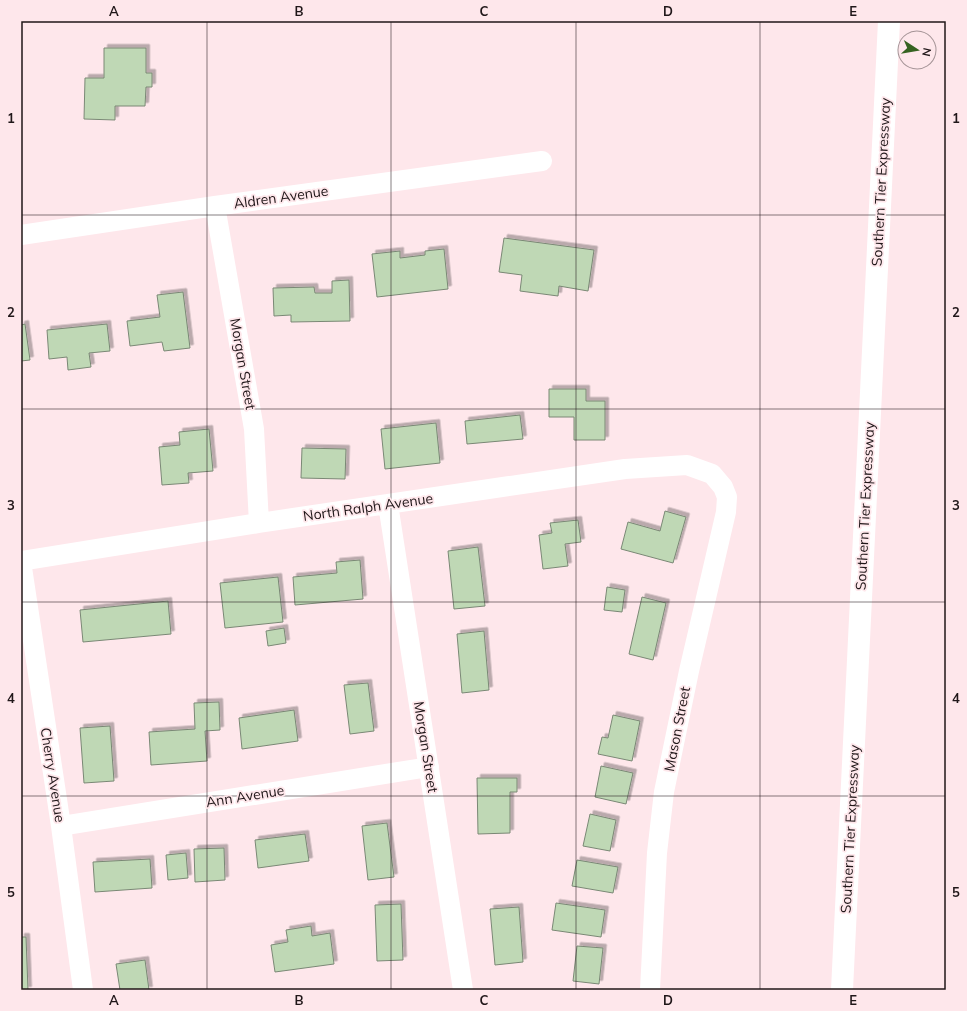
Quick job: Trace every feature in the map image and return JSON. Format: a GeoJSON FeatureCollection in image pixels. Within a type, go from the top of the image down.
{"type":"FeatureCollection","features":[{"type":"Feature","properties":{"kind":"highway","name":"Southern Tier Expressway"},"geometry":{"type":"LineString","coordinates":[[842,990],[889,21]]}},
{"type":"Feature","properties":{"kind":"street","name":"Aldren Avenue"},"geometry":{"type":"LineString","coordinates":[[21,235],[215,206],[542,161]]}},
{"type":"Feature","properties":{"kind":"street","name":"Morgan Street"},"geometry":{"type":"LineString","coordinates":[[215,206],[254,428],[259,523]]}},
{"type":"Feature","properties":{"kind":"street","name":"North Ralph Avenue"},"geometry":{"type":"LineString","coordinates":[[21,561],[259,523],[625,469],[687,465],[714,476]]}},
{"type":"Feature","properties":{"kind":"street","name":"Mason Street"},"geometry":{"type":"LineString","coordinates":[[650,990],[657,853],[664,792],[689,671],[726,512],[727,497],[723,486],[714,476]]}},
{"type":"Feature","properties":{"kind":"street","name":"Morgan Street"},"geometry":{"type":"LineString","coordinates":[[388,504],[463,990]]}},
{"type":"Feature","properties":{"kind":"street","name":"Cherry Avenue"},"geometry":{"type":"LineString","coordinates":[[21,561],[61,826],[83,990]]}},
{"type":"Feature","properties":{"kind":"street","name":"Ann Avenue"},"geometry":{"type":"LineString","coordinates":[[61,826],[429,767]]}},
{"type":"Feature","properties":{"kind":"building"},"geometry":{"type":"Polygon","coordinates":[[[104,48],[146,48],[146,73],[152,73],[152,87],[146,87],[145,106],[115,106],[115,120],[84,119],[85,78],[104,78],[104,48]]]}},
{"type":"Feature","properties":{"kind":"building"},"geometry":{"type":"Polygon","coordinates":[[[504,238],[594,250],[588,291],[559,286],[558,296],[520,291],[522,275],[499,272],[504,238]]]}},
{"type":"Feature","properties":{"kind":"building"},"geometry":{"type":"Polygon","coordinates":[[[444,249],[448,289],[377,297],[372,254],[400,251],[400,258],[425,255],[425,251],[444,249]]]}},
{"type":"Feature","properties":{"kind":"building"},"geometry":{"type":"Polygon","coordinates":[[[349,280],[350,321],[291,322],[291,315],[274,316],[273,288],[314,287],[315,293],[332,293],[332,281],[349,280]]]}},
{"type":"Feature","properties":{"kind":"building"},"geometry":{"type":"Polygon","coordinates":[[[183,292],[190,348],[164,351],[162,342],[130,346],[127,321],[160,317],[157,295],[183,292]]]}},
{"type":"Feature","properties":{"kind":"building"},"geometry":{"type":"Polygon","coordinates":[[[25,324],[30,360],[21,361],[21,325],[25,324]]]}},
{"type":"Feature","properties":{"kind":"building"},"geometry":{"type":"Polygon","coordinates":[[[107,324],[110,351],[89,353],[91,367],[68,370],[67,357],[49,359],[47,330],[107,324]]]}},
{"type":"Feature","properties":{"kind":"building"},"geometry":{"type":"Polygon","coordinates":[[[549,389],[586,389],[586,401],[605,401],[605,440],[574,440],[574,417],[549,417],[549,389]]]}},
{"type":"Feature","properties":{"kind":"building"},"geometry":{"type":"Polygon","coordinates":[[[520,415],[523,439],[467,444],[465,421],[520,415]]]}},
{"type":"Feature","properties":{"kind":"building"},"geometry":{"type":"Polygon","coordinates":[[[436,423],[440,463],[385,469],[381,429],[436,423]]]}},
{"type":"Feature","properties":{"kind":"building"},"geometry":{"type":"Polygon","coordinates":[[[209,429],[213,471],[188,473],[189,483],[162,485],[159,447],[180,445],[179,432],[209,429]]]}},
{"type":"Feature","properties":{"kind":"building"},"geometry":{"type":"Polygon","coordinates":[[[302,448],[346,449],[345,479],[301,478],[302,448]]]}},
{"type":"Feature","properties":{"kind":"building"},"geometry":{"type":"Polygon","coordinates":[[[665,511],[686,517],[673,563],[621,549],[628,522],[660,531],[665,511]]]}},
{"type":"Feature","properties":{"kind":"building"},"geometry":{"type":"Polygon","coordinates":[[[578,520],[581,542],[565,544],[568,566],[543,569],[539,535],[552,533],[550,523],[578,520]]]}},
{"type":"Feature","properties":{"kind":"building"},"geometry":{"type":"Polygon","coordinates":[[[478,547],[485,606],[454,609],[448,551],[478,547]]]}},
{"type":"Feature","properties":{"kind":"building"},"geometry":{"type":"Polygon","coordinates":[[[360,560],[363,599],[295,605],[293,577],[337,573],[336,562],[360,560]]]}},
{"type":"Feature","properties":{"kind":"building"},"geometry":{"type":"Polygon","coordinates":[[[278,577],[283,622],[225,628],[220,583],[278,577]]]}},
{"type":"Feature","properties":{"kind":"building"},"geometry":{"type":"Polygon","coordinates":[[[607,587],[625,590],[622,612],[604,610],[607,587]]]}},
{"type":"Feature","properties":{"kind":"building"},"geometry":{"type":"Polygon","coordinates":[[[642,597],[666,603],[653,660],[629,654],[642,597]]]}},
{"type":"Feature","properties":{"kind":"building"},"geometry":{"type":"Polygon","coordinates":[[[168,601],[171,634],[83,642],[80,610],[168,601]]]}},
{"type":"Feature","properties":{"kind":"building"},"geometry":{"type":"Polygon","coordinates":[[[284,628],[286,643],[268,646],[266,631],[284,628]]]}},
{"type":"Feature","properties":{"kind":"building"},"geometry":{"type":"Polygon","coordinates":[[[484,631],[489,690],[462,693],[457,634],[484,631]]]}},
{"type":"Feature","properties":{"kind":"building"},"geometry":{"type":"Polygon","coordinates":[[[368,683],[374,731],[350,734],[344,685],[368,683]]]}},
{"type":"Feature","properties":{"kind":"building"},"geometry":{"type":"Polygon","coordinates":[[[219,702],[220,730],[205,731],[207,761],[151,765],[149,732],[195,729],[194,703],[219,702]]]}},
{"type":"Feature","properties":{"kind":"building"},"geometry":{"type":"Polygon","coordinates":[[[294,710],[298,741],[242,749],[239,718],[294,710]]]}},
{"type":"Feature","properties":{"kind":"building"},"geometry":{"type":"Polygon","coordinates":[[[613,715],[640,721],[632,761],[598,754],[602,737],[608,738],[613,715]]]}},
{"type":"Feature","properties":{"kind":"building"},"geometry":{"type":"Polygon","coordinates":[[[110,726],[114,781],[84,783],[80,728],[110,726]]]}},
{"type":"Feature","properties":{"kind":"building"},"geometry":{"type":"Polygon","coordinates":[[[601,766],[633,773],[626,804],[595,797],[601,766]]]}},
{"type":"Feature","properties":{"kind":"building"},"geometry":{"type":"Polygon","coordinates":[[[477,778],[517,778],[517,792],[510,792],[510,833],[478,834],[477,778]]]}},
{"type":"Feature","properties":{"kind":"building"},"geometry":{"type":"Polygon","coordinates":[[[590,814],[616,820],[610,851],[583,846],[590,814]]]}},
{"type":"Feature","properties":{"kind":"building"},"geometry":{"type":"Polygon","coordinates":[[[387,823],[394,877],[368,880],[362,826],[387,823]]]}},
{"type":"Feature","properties":{"kind":"building"},"geometry":{"type":"Polygon","coordinates":[[[305,834],[309,861],[258,868],[255,840],[305,834]]]}},
{"type":"Feature","properties":{"kind":"building"},"geometry":{"type":"Polygon","coordinates":[[[224,848],[225,880],[195,882],[194,849],[224,848]]]}},
{"type":"Feature","properties":{"kind":"building"},"geometry":{"type":"Polygon","coordinates":[[[186,853],[188,878],[168,880],[166,855],[186,853]]]}},
{"type":"Feature","properties":{"kind":"building"},"geometry":{"type":"Polygon","coordinates":[[[150,859],[152,888],[95,892],[93,862],[150,859]]]}},
{"type":"Feature","properties":{"kind":"building"},"geometry":{"type":"Polygon","coordinates":[[[577,860],[618,867],[613,893],[572,886],[577,860]]]}},
{"type":"Feature","properties":{"kind":"building"},"geometry":{"type":"Polygon","coordinates":[[[556,903],[605,910],[601,937],[552,930],[556,903]]]}},
{"type":"Feature","properties":{"kind":"building"},"geometry":{"type":"Polygon","coordinates":[[[401,904],[403,960],[377,961],[375,905],[401,904]]]}},
{"type":"Feature","properties":{"kind":"building"},"geometry":{"type":"Polygon","coordinates":[[[519,907],[523,962],[495,965],[490,909],[519,907]]]}},
{"type":"Feature","properties":{"kind":"building"},"geometry":{"type":"Polygon","coordinates":[[[311,926],[312,936],[330,933],[334,964],[275,972],[271,945],[288,942],[286,930],[311,926]]]}},
{"type":"Feature","properties":{"kind":"building"},"geometry":{"type":"Polygon","coordinates":[[[21,937],[26,937],[28,990],[21,990],[21,937]]]}},
{"type":"Feature","properties":{"kind":"building"},"geometry":{"type":"Polygon","coordinates":[[[577,946],[603,948],[599,984],[573,981],[577,946]]]}},
{"type":"Feature","properties":{"kind":"building"},"geometry":{"type":"Polygon","coordinates":[[[145,960],[149,990],[120,990],[116,964],[145,960]]]}}]}
